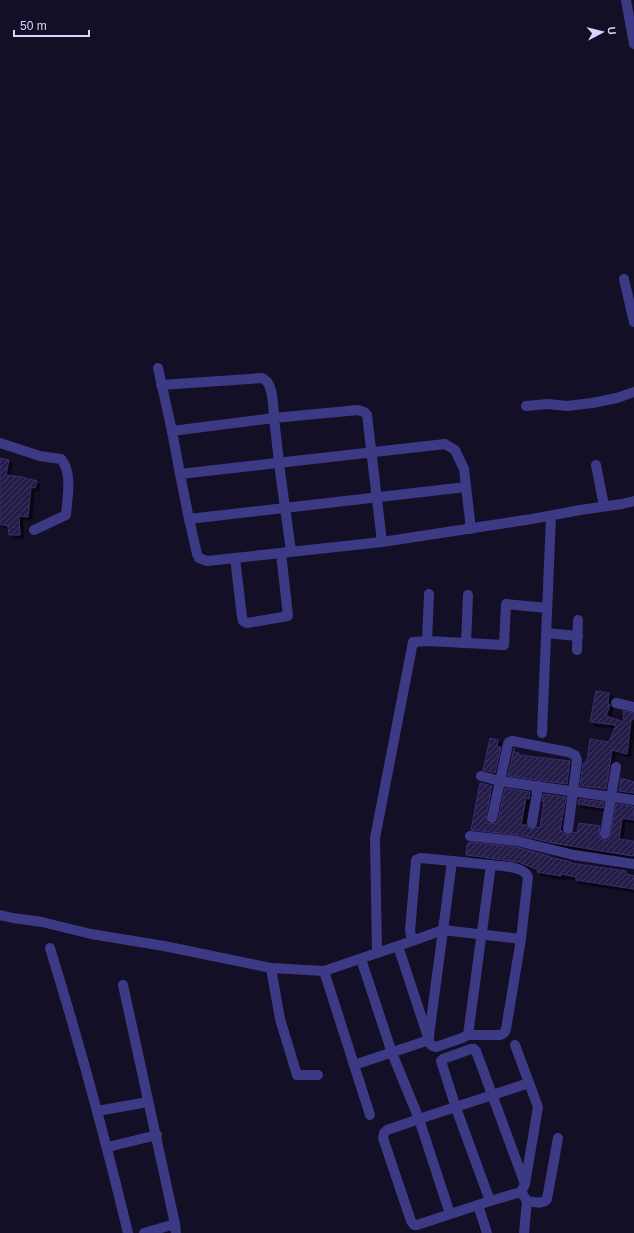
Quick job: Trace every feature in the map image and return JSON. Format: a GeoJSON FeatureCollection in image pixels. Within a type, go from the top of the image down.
{"type":"FeatureCollection","features":[{"type":"Feature","properties":{"kind":"street"},"geometry":{"type":"LineString","coordinates":[[626,0],[634,44]]}},
{"type":"Feature","properties":{"kind":"street"},"geometry":{"type":"LineString","coordinates":[[624,279],[634,322]]}},
{"type":"Feature","properties":{"kind":"street"},"geometry":{"type":"LineString","coordinates":[[158,368],[196,554],[199,558],[207,561],[382,542],[551,516],[634,501]]}},
{"type":"Feature","properties":{"kind":"street"},"geometry":{"type":"LineString","coordinates":[[161,385],[265,379],[270,386],[284,508],[292,551]]}},
{"type":"Feature","properties":{"kind":"street"},"geometry":{"type":"LineString","coordinates":[[526,406],[548,404],[567,406],[586,404],[617,398],[634,392]]}},
{"type":"Feature","properties":{"kind":"street"},"geometry":{"type":"LineString","coordinates":[[172,431],[274,418],[358,410],[364,412],[367,415],[382,542]]}},
{"type":"Feature","properties":{"kind":"street"},"geometry":{"type":"LineString","coordinates":[[0,443],[40,456],[61,459],[64,463],[68,479],[66,516],[34,530]]}},
{"type":"Feature","properties":{"kind":"street"},"geometry":{"type":"LineString","coordinates":[[180,474],[445,444],[455,450],[464,469],[471,529]]}},
{"type":"Feature","properties":{"kind":"street"},"geometry":{"type":"LineString","coordinates":[[596,465],[604,506]]}},
{"type":"Feature","properties":{"kind":"street"},"geometry":{"type":"LineString","coordinates":[[189,519],[466,487]]}},
{"type":"Feature","properties":{"kind":"street"},"geometry":{"type":"LineString","coordinates":[[542,733],[551,516]]}},
{"type":"Feature","properties":{"kind":"street"},"geometry":{"type":"LineString","coordinates":[[235,558],[242,617],[243,621],[247,623],[288,616],[281,553]]}},
{"type":"Feature","properties":{"kind":"street"},"geometry":{"type":"LineString","coordinates":[[427,641],[429,594]]}},
{"type":"Feature","properties":{"kind":"street"},"geometry":{"type":"LineString","coordinates":[[466,643],[468,595]]}},
{"type":"Feature","properties":{"kind":"street"},"geometry":{"type":"LineString","coordinates":[[377,953],[375,838],[413,642],[427,641],[504,645],[506,604],[547,608]]}},
{"type":"Feature","properties":{"kind":"street"},"geometry":{"type":"LineString","coordinates":[[577,650],[578,620]]}},
{"type":"Feature","properties":{"kind":"street"},"geometry":{"type":"LineString","coordinates":[[546,633],[578,636]]}},
{"type":"Feature","properties":{"kind":"street"},"geometry":{"type":"LineString","coordinates":[[616,703],[634,706]]}},
{"type":"Feature","properties":{"kind":"street"},"geometry":{"type":"LineString","coordinates":[[492,818],[508,744],[512,741],[568,752],[575,755],[577,760],[568,829]]}},
{"type":"Feature","properties":{"kind":"street"},"geometry":{"type":"LineString","coordinates":[[605,834],[616,767]]}},
{"type":"Feature","properties":{"kind":"street"},"geometry":{"type":"LineString","coordinates":[[481,776],[500,781],[634,800]]}},
{"type":"Feature","properties":{"kind":"street"},"geometry":{"type":"LineString","coordinates":[[532,823],[538,786]]}},
{"type":"Feature","properties":{"kind":"street"},"geometry":{"type":"LineString","coordinates":[[470,836],[517,841],[574,855],[634,864]]}},
{"type":"Feature","properties":{"kind":"street"},"geometry":{"type":"LineString","coordinates":[[398,946],[431,1045],[436,1047],[468,1035],[500,1035],[504,1033],[506,1029],[521,939],[528,877],[527,874],[509,867],[421,858],[417,859],[410,931],[412,941]]}},
{"type":"Feature","properties":{"kind":"street"},"geometry":{"type":"LineString","coordinates":[[429,1040],[452,861]]}},
{"type":"Feature","properties":{"kind":"street"},"geometry":{"type":"LineString","coordinates":[[468,1035],[491,865]]}},
{"type":"Feature","properties":{"kind":"street"},"geometry":{"type":"LineString","coordinates":[[0,915],[271,968],[324,971],[443,930],[521,939]]}},
{"type":"Feature","properties":{"kind":"street"},"geometry":{"type":"LineString","coordinates":[[50,948],[108,1147],[128,1233]]}},
{"type":"Feature","properties":{"kind":"street"},"geometry":{"type":"LineString","coordinates":[[361,959],[392,1053],[419,1119],[450,1214]]}},
{"type":"Feature","properties":{"kind":"street"},"geometry":{"type":"LineString","coordinates":[[271,968],[280,1019],[297,1075],[318,1075]]}},
{"type":"Feature","properties":{"kind":"street"},"geometry":{"type":"LineString","coordinates":[[324,971],[370,1115]]}},
{"type":"Feature","properties":{"kind":"street"},"geometry":{"type":"LineString","coordinates":[[123,985],[148,1102],[157,1135],[176,1228],[144,1233]]}},
{"type":"Feature","properties":{"kind":"street"},"geometry":{"type":"LineString","coordinates":[[354,1065],[429,1040]]}},
{"type":"Feature","properties":{"kind":"street"},"geometry":{"type":"LineString","coordinates":[[515,1045],[538,1107],[523,1188]]}},
{"type":"Feature","properties":{"kind":"street"},"geometry":{"type":"LineString","coordinates":[[490,1201],[456,1108],[441,1061],[474,1049],[493,1095],[527,1201],[524,1233]]}},
{"type":"Feature","properties":{"kind":"street"},"geometry":{"type":"LineString","coordinates":[[523,1188],[490,1201],[414,1225],[411,1221],[383,1138],[384,1133],[387,1130],[529,1083]]}},
{"type":"Feature","properties":{"kind":"street"},"geometry":{"type":"LineString","coordinates":[[97,1111],[148,1102]]}},
{"type":"Feature","properties":{"kind":"street"},"geometry":{"type":"LineString","coordinates":[[108,1147],[157,1135]]}},
{"type":"Feature","properties":{"kind":"street"},"geometry":{"type":"LineString","coordinates":[[527,1201],[542,1202],[548,1199],[558,1138]]}},
{"type":"Feature","properties":{"kind":"street"},"geometry":{"type":"LineString","coordinates":[[478,1205],[487,1233]]}},
{"type":"Feature","properties":{"kind":"building"},"geometry":{"type":"Polygon","coordinates":[[[0,458],[9,460],[6,475],[37,481],[35,488],[31,487],[28,517],[19,516],[20,535],[9,535],[8,526],[0,524],[0,458]]]}},
{"type":"Feature","properties":{"kind":"building"},"geometry":{"type":"Polygon","coordinates":[[[596,691],[609,693],[608,704],[610,705],[606,716],[624,722],[623,711],[634,713],[633,720],[631,720],[627,754],[612,750],[606,789],[580,786],[583,763],[586,763],[587,760],[590,739],[609,742],[616,725],[590,722],[596,691]]]}},
{"type":"Feature","properties":{"kind":"building"},"geometry":{"type":"Polygon","coordinates":[[[490,738],[498,740],[497,747],[501,747],[495,773],[483,770],[490,738]]]}},
{"type":"Feature","properties":{"kind":"building"},"geometry":{"type":"Polygon","coordinates":[[[514,748],[514,752],[519,753],[519,755],[570,761],[567,784],[508,776],[514,748]]]}},
{"type":"Feature","properties":{"kind":"building"},"geometry":{"type":"Polygon","coordinates":[[[621,778],[634,782],[634,793],[619,791],[621,778]]]}},
{"type":"Feature","properties":{"kind":"building"},"geometry":{"type":"Polygon","coordinates":[[[480,783],[492,786],[486,817],[487,823],[491,824],[497,823],[505,788],[530,792],[529,799],[526,798],[521,825],[526,825],[531,829],[537,827],[540,828],[544,801],[542,801],[543,794],[566,797],[560,830],[567,835],[571,835],[573,832],[577,833],[579,823],[600,826],[599,837],[604,840],[608,840],[611,835],[616,804],[633,806],[634,820],[622,818],[619,839],[634,841],[634,855],[553,843],[518,835],[471,830],[480,783]]]}},
{"type":"Feature","properties":{"kind":"building"},"geometry":{"type":"Polygon","coordinates":[[[579,799],[604,802],[603,808],[578,804],[579,799]]]}},
{"type":"Feature","properties":{"kind":"building"},"geometry":{"type":"Polygon","coordinates":[[[469,842],[516,847],[571,863],[626,871],[626,874],[634,876],[634,889],[576,880],[576,877],[561,874],[561,876],[537,872],[538,870],[519,862],[466,855],[467,844],[469,844],[469,842]]]}}]}
